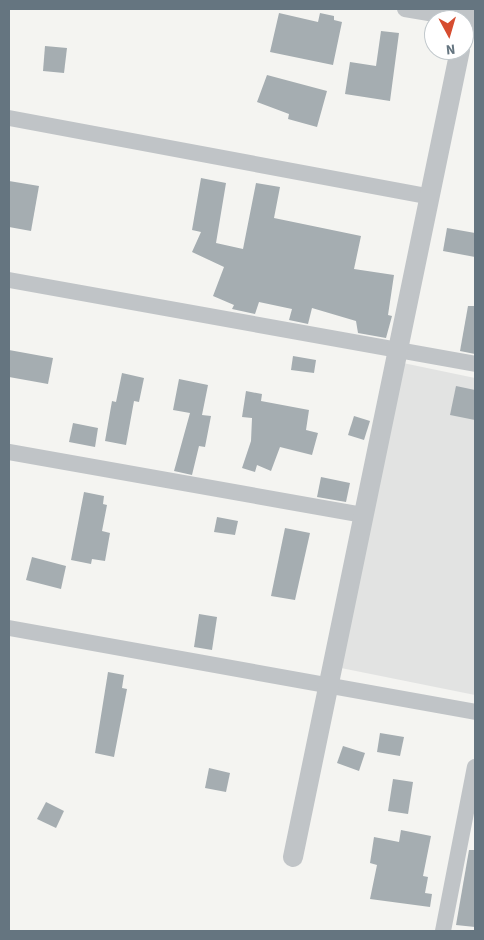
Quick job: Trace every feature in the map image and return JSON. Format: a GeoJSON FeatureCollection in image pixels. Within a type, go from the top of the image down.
{"type":"FeatureCollection","features":[{"type":"Feature","properties":{"kind":"street"},"geometry":{"type":"LineString","coordinates":[[405,9],[424,12]]}},
{"type":"Feature","properties":{"kind":"street"},"geometry":{"type":"LineString","coordinates":[[293,857],[362,515],[458,60]]}},
{"type":"Feature","properties":{"kind":"street"},"geometry":{"type":"LineString","coordinates":[[9,118],[430,197]]}},
{"type":"Feature","properties":{"kind":"street"},"geometry":{"type":"LineString","coordinates":[[9,280],[475,364]]}},
{"type":"Feature","properties":{"kind":"street"},"geometry":{"type":"LineString","coordinates":[[9,452],[362,515]]}},
{"type":"Feature","properties":{"kind":"street"},"geometry":{"type":"LineString","coordinates":[[9,628],[475,712]]}},
{"type":"Feature","properties":{"kind":"street"},"geometry":{"type":"LineString","coordinates":[[443,931],[475,767]]}},
{"type":"Feature","properties":{"kind":"shaded area"},"geometry":{"type":"Polygon","coordinates":[[[403,363],[475,378],[475,695],[341,668],[403,363]]]}},
{"type":"Feature","properties":{"kind":"building"},"geometry":{"type":"Polygon","coordinates":[[[279,13],[318,22],[320,13],[334,16],[334,20],[342,22],[333,65],[270,52],[279,13]]]}},
{"type":"Feature","properties":{"kind":"building"},"geometry":{"type":"Polygon","coordinates":[[[381,31],[399,33],[390,101],[345,94],[350,62],[376,66],[381,31]]]}},
{"type":"Feature","properties":{"kind":"building"},"geometry":{"type":"Polygon","coordinates":[[[45,46],[67,48],[64,73],[43,71],[45,46]]]}},
{"type":"Feature","properties":{"kind":"building"},"geometry":{"type":"Polygon","coordinates":[[[267,75],[327,91],[317,127],[288,119],[289,114],[257,102],[267,75]]]}},
{"type":"Feature","properties":{"kind":"building"},"geometry":{"type":"Polygon","coordinates":[[[201,178],[226,183],[216,243],[243,249],[256,183],[280,187],[274,218],[361,236],[354,269],[394,275],[388,315],[392,316],[386,338],[358,333],[356,321],[312,308],[308,324],[289,320],[292,309],[259,302],[255,314],[232,309],[234,305],[213,296],[224,267],[192,252],[201,232],[192,230],[201,178]]]}},
{"type":"Feature","properties":{"kind":"building"},"geometry":{"type":"Polygon","coordinates":[[[9,181],[39,186],[31,231],[9,227],[9,181]]]}},
{"type":"Feature","properties":{"kind":"building"},"geometry":{"type":"Polygon","coordinates":[[[447,228],[475,233],[475,257],[443,251],[447,228]]]}},
{"type":"Feature","properties":{"kind":"building"},"geometry":{"type":"Polygon","coordinates":[[[468,306],[475,306],[475,354],[460,351],[468,306]]]}},
{"type":"Feature","properties":{"kind":"building"},"geometry":{"type":"Polygon","coordinates":[[[9,350],[53,358],[48,384],[9,377],[9,350]]]}},
{"type":"Feature","properties":{"kind":"building"},"geometry":{"type":"Polygon","coordinates":[[[293,356],[316,360],[314,373],[291,370],[293,356]]]}},
{"type":"Feature","properties":{"kind":"building"},"geometry":{"type":"Polygon","coordinates":[[[122,373],[144,378],[139,402],[134,401],[126,445],[105,441],[112,401],[116,402],[122,373]]]}},
{"type":"Feature","properties":{"kind":"building"},"geometry":{"type":"Polygon","coordinates":[[[179,379],[208,385],[202,415],[211,416],[205,447],[199,446],[192,475],[174,471],[190,413],[173,410],[179,379]]]}},
{"type":"Feature","properties":{"kind":"building"},"geometry":{"type":"Polygon","coordinates":[[[456,386],[475,390],[475,420],[450,415],[456,386]]]}},
{"type":"Feature","properties":{"kind":"building"},"geometry":{"type":"Polygon","coordinates":[[[246,391],[262,394],[261,401],[309,410],[306,430],[318,433],[312,455],[280,447],[271,471],[257,465],[255,472],[242,468],[251,441],[252,418],[242,417],[246,391]]]}},
{"type":"Feature","properties":{"kind":"building"},"geometry":{"type":"Polygon","coordinates":[[[354,416],[370,421],[364,440],[348,435],[354,416]]]}},
{"type":"Feature","properties":{"kind":"building"},"geometry":{"type":"Polygon","coordinates":[[[73,423],[98,428],[95,447],[69,442],[73,423]]]}},
{"type":"Feature","properties":{"kind":"building"},"geometry":{"type":"Polygon","coordinates":[[[321,477],[350,483],[346,502],[317,497],[321,477]]]}},
{"type":"Feature","properties":{"kind":"building"},"geometry":{"type":"Polygon","coordinates":[[[84,492],[104,496],[103,504],[107,505],[102,531],[110,533],[105,561],[92,559],[91,564],[71,560],[84,492]]]}},
{"type":"Feature","properties":{"kind":"building"},"geometry":{"type":"Polygon","coordinates":[[[217,517],[238,521],[235,535],[214,532],[217,517]]]}},
{"type":"Feature","properties":{"kind":"building"},"geometry":{"type":"Polygon","coordinates":[[[285,528],[310,533],[295,600],[271,596],[285,528]]]}},
{"type":"Feature","properties":{"kind":"building"},"geometry":{"type":"Polygon","coordinates":[[[32,557],[66,566],[61,589],[26,580],[32,557]]]}},
{"type":"Feature","properties":{"kind":"building"},"geometry":{"type":"Polygon","coordinates":[[[199,614],[217,617],[212,650],[194,647],[199,614]]]}},
{"type":"Feature","properties":{"kind":"building"},"geometry":{"type":"Polygon","coordinates":[[[108,672],[124,675],[122,688],[127,689],[114,757],[95,753],[108,672]]]}},
{"type":"Feature","properties":{"kind":"building"},"geometry":{"type":"Polygon","coordinates":[[[380,733],[404,737],[400,756],[377,752],[380,733]]]}},
{"type":"Feature","properties":{"kind":"building"},"geometry":{"type":"Polygon","coordinates":[[[343,746],[365,753],[359,771],[337,763],[343,746]]]}},
{"type":"Feature","properties":{"kind":"building"},"geometry":{"type":"Polygon","coordinates":[[[209,768],[230,773],[226,792],[205,788],[209,768]]]}},
{"type":"Feature","properties":{"kind":"building"},"geometry":{"type":"Polygon","coordinates":[[[393,779],[413,782],[408,814],[388,811],[393,779]]]}},
{"type":"Feature","properties":{"kind":"building"},"geometry":{"type":"Polygon","coordinates":[[[46,802],[64,811],[56,828],[37,819],[46,802]]]}},
{"type":"Feature","properties":{"kind":"building"},"geometry":{"type":"Polygon","coordinates":[[[401,830],[431,836],[423,876],[428,877],[425,893],[432,894],[430,907],[370,899],[377,865],[370,863],[374,837],[399,842],[401,830]]]}},
{"type":"Feature","properties":{"kind":"building"},"geometry":{"type":"Polygon","coordinates":[[[469,850],[475,850],[475,927],[456,925],[469,850]]]}}]}
